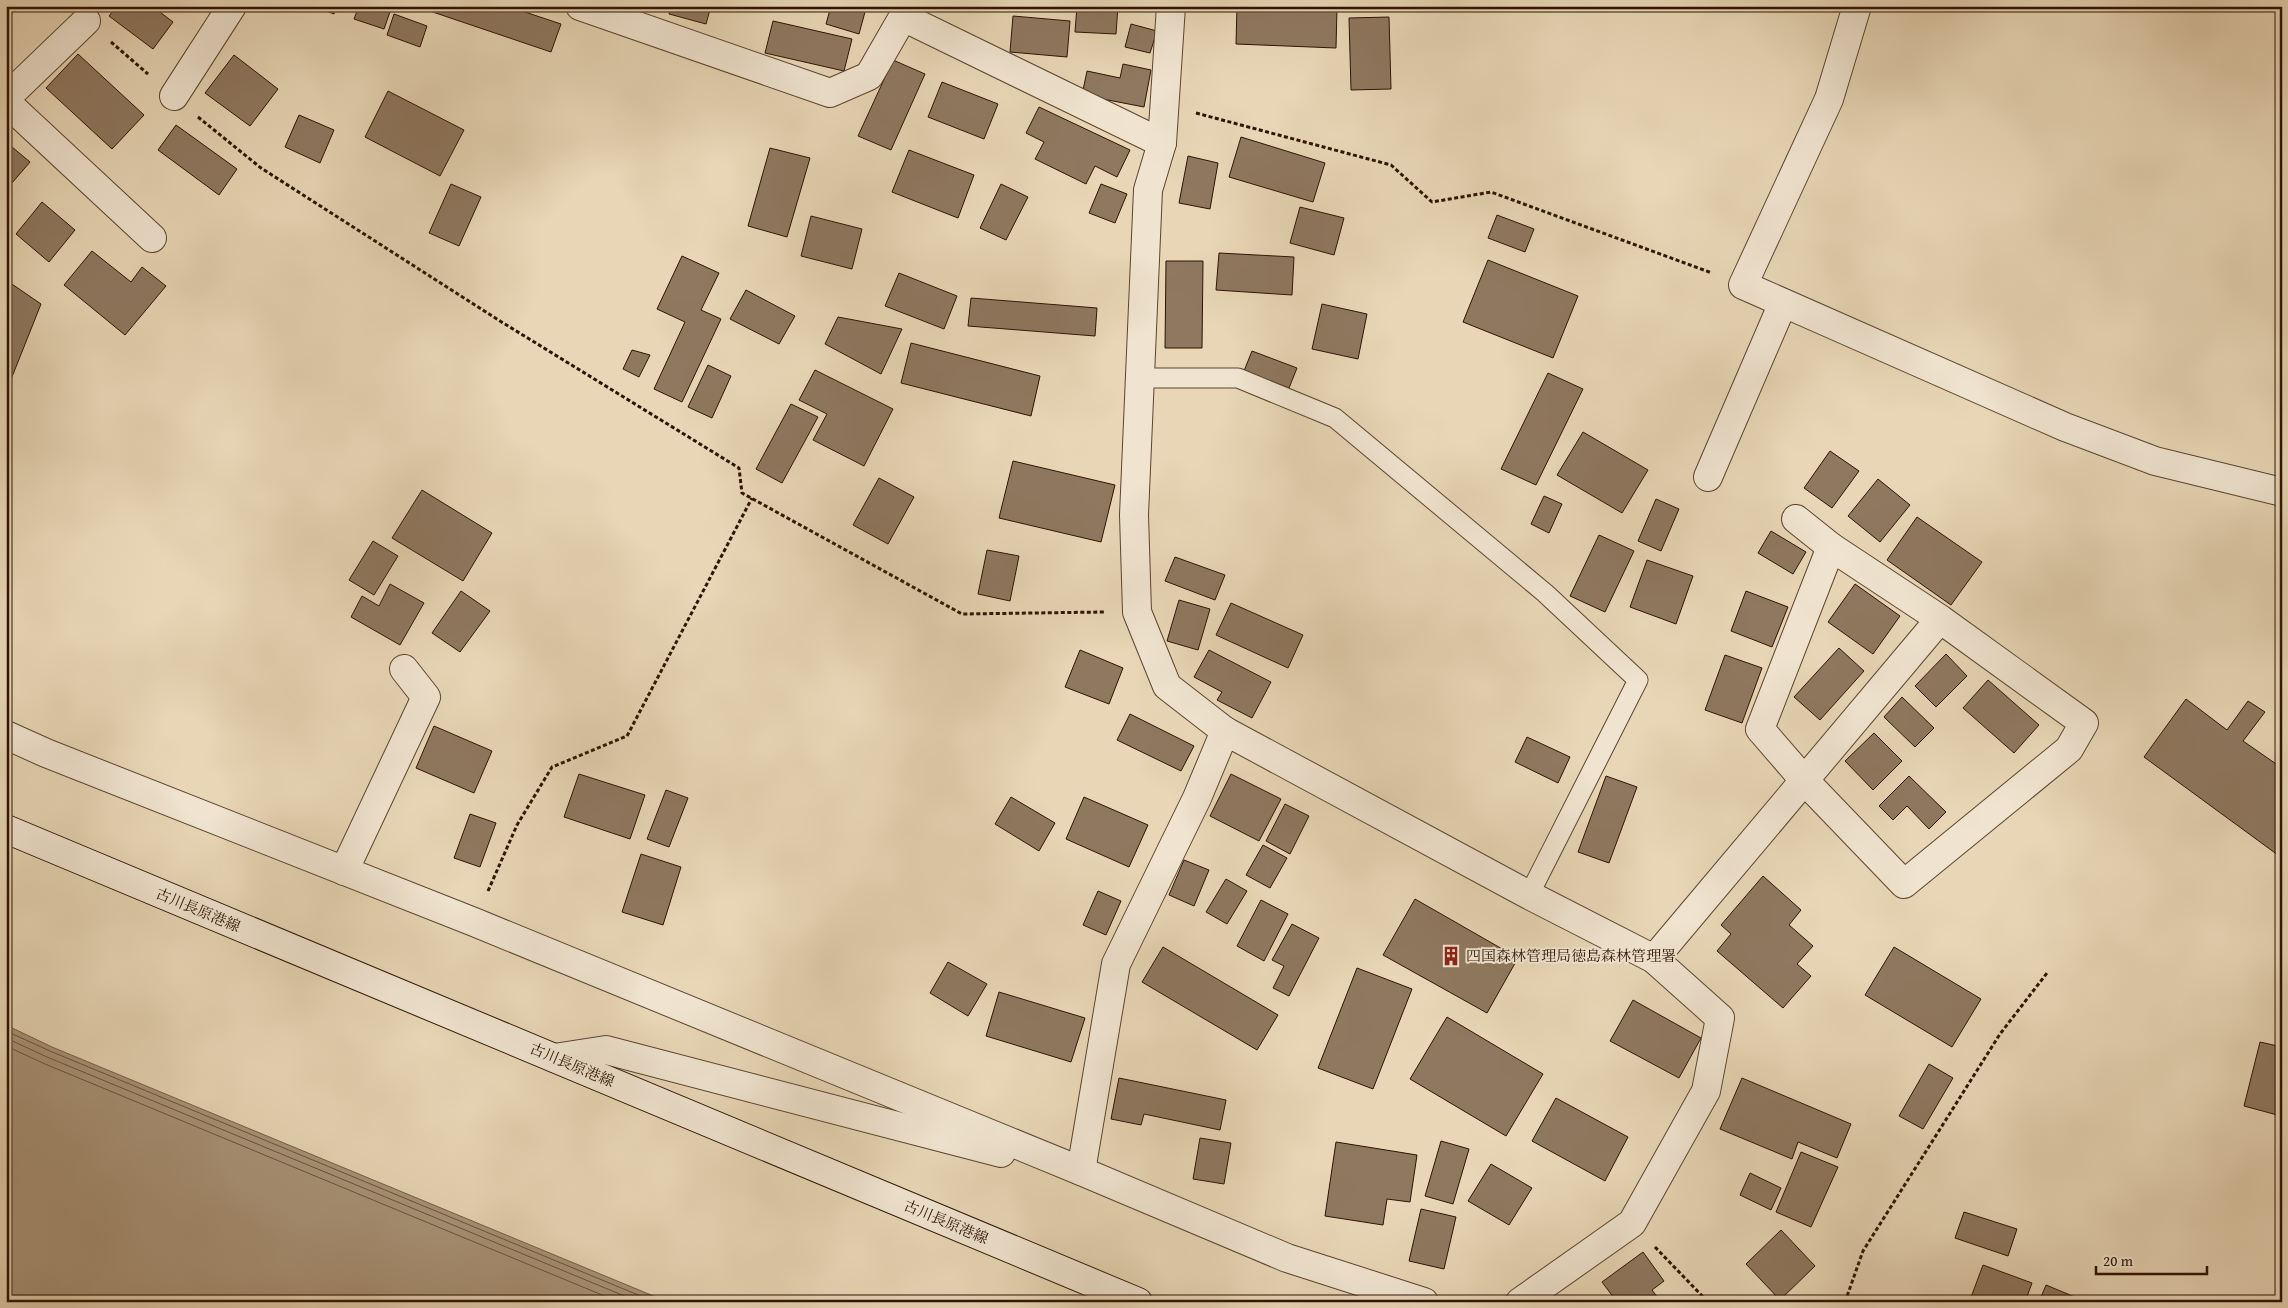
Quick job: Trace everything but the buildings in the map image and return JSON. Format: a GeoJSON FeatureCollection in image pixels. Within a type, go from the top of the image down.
{"type":"FeatureCollection","features":[{"type":"Feature","properties":{"kind":"street"},"geometry":{"type":"LineString","coordinates":[[174,96],[232,6]]}},
{"type":"Feature","properties":{"kind":"street"},"geometry":{"type":"LineString","coordinates":[[580,6],[830,92],[869,76],[904,12],[1162,143]]}},
{"type":"Feature","properties":{"kind":"street"},"geometry":{"type":"LineString","coordinates":[[1171,6],[1162,143],[1148,190],[1134,514],[1137,612],[1167,686],[1225,731],[1529,895],[1654,960],[1720,1018],[1706,1091],[1632,1224],[1520,1302]]}},
{"type":"Feature","properties":{"kind":"street"},"geometry":{"type":"LineString","coordinates":[[1857,6],[1829,99],[1743,285],[2065,426],[2146,457],[2282,492]]}},
{"type":"Feature","properties":{"kind":"street"},"geometry":{"type":"LineString","coordinates":[[6,98],[86,21]]}},
{"type":"Feature","properties":{"kind":"street"},"geometry":{"type":"LineString","coordinates":[[6,102],[152,238]]}},
{"type":"Feature","properties":{"kind":"street"},"geometry":{"type":"LineString","coordinates":[[1708,477],[1783,303]]}},
{"type":"Feature","properties":{"kind":"street"},"geometry":{"type":"LineString","coordinates":[[1796,519],[1831,547],[1940,619],[2084,723],[2069,749],[1904,884],[1804,780],[1760,729],[1831,547]]}},
{"type":"Feature","properties":{"kind":"street"},"geometry":{"type":"LineString","coordinates":[[1654,960],[1940,619]]}},
{"type":"Feature","properties":{"kind":"street"},"geometry":{"type":"LineString","coordinates":[[344,872],[426,697],[404,669]]}},
{"type":"Feature","properties":{"kind":"street"},"geometry":{"type":"LineString","coordinates":[[1081,1171],[1116,964],[1197,798],[1225,731]]}},
{"type":"Feature","properties":{"kind":"street"},"geometry":{"type":"LineString","coordinates":[[6,735],[344,872],[474,922],[1081,1171],[1287,1258],[1424,1302]]}},
{"type":"Feature","properties":{"kind":"street","name":"古川長原港線"},"geometry":{"type":"LineString","coordinates":[[6,829],[1138,1302]]}},
{"type":"Feature","properties":{"kind":"street"},"geometry":{"type":"LineString","coordinates":[[554,1058],[606,1050],[973,1146],[1081,1171]]}},
{"type":"Feature","properties":{"kind":"lane"},"geometry":{"type":"LineString","coordinates":[[1140,378],[1238,378],[1335,418],[1545,593],[1638,680],[1529,895]]}},
{"type":"Feature","properties":{"kind":"path"},"geometry":{"type":"LineString","coordinates":[[86,21],[262,168],[500,321],[739,468],[742,494],[962,614],[1137,612]]}},
{"type":"Feature","properties":{"kind":"path"},"geometry":{"type":"LineString","coordinates":[[1164,105],[1391,165],[1432,202],[1491,192],[1743,285]]}},
{"type":"Feature","properties":{"kind":"path"},"geometry":{"type":"LineString","coordinates":[[474,922],[517,825],[552,767],[627,736],[752,498]]}},
{"type":"Feature","properties":{"kind":"path"},"geometry":{"type":"LineString","coordinates":[[1845,1302],[1863,1251],[1990,1051],[2047,973]]}},
{"type":"Feature","properties":{"kind":"path"},"geometry":{"type":"LineString","coordinates":[[1632,1224],[1708,1302]]}},
{"type":"Feature","properties":{"kind":"water"},"geometry":{"type":"Polygon","coordinates":[[[6,1025],[52,1047],[668,1302],[6,1302],[6,1025]]]}},
{"type":"Feature","properties":{"kind":"place","name":"四国森林管理局徳島森林管理署"},"geometry":{"type":"Point","coordinates":[1451,956]}}]}
